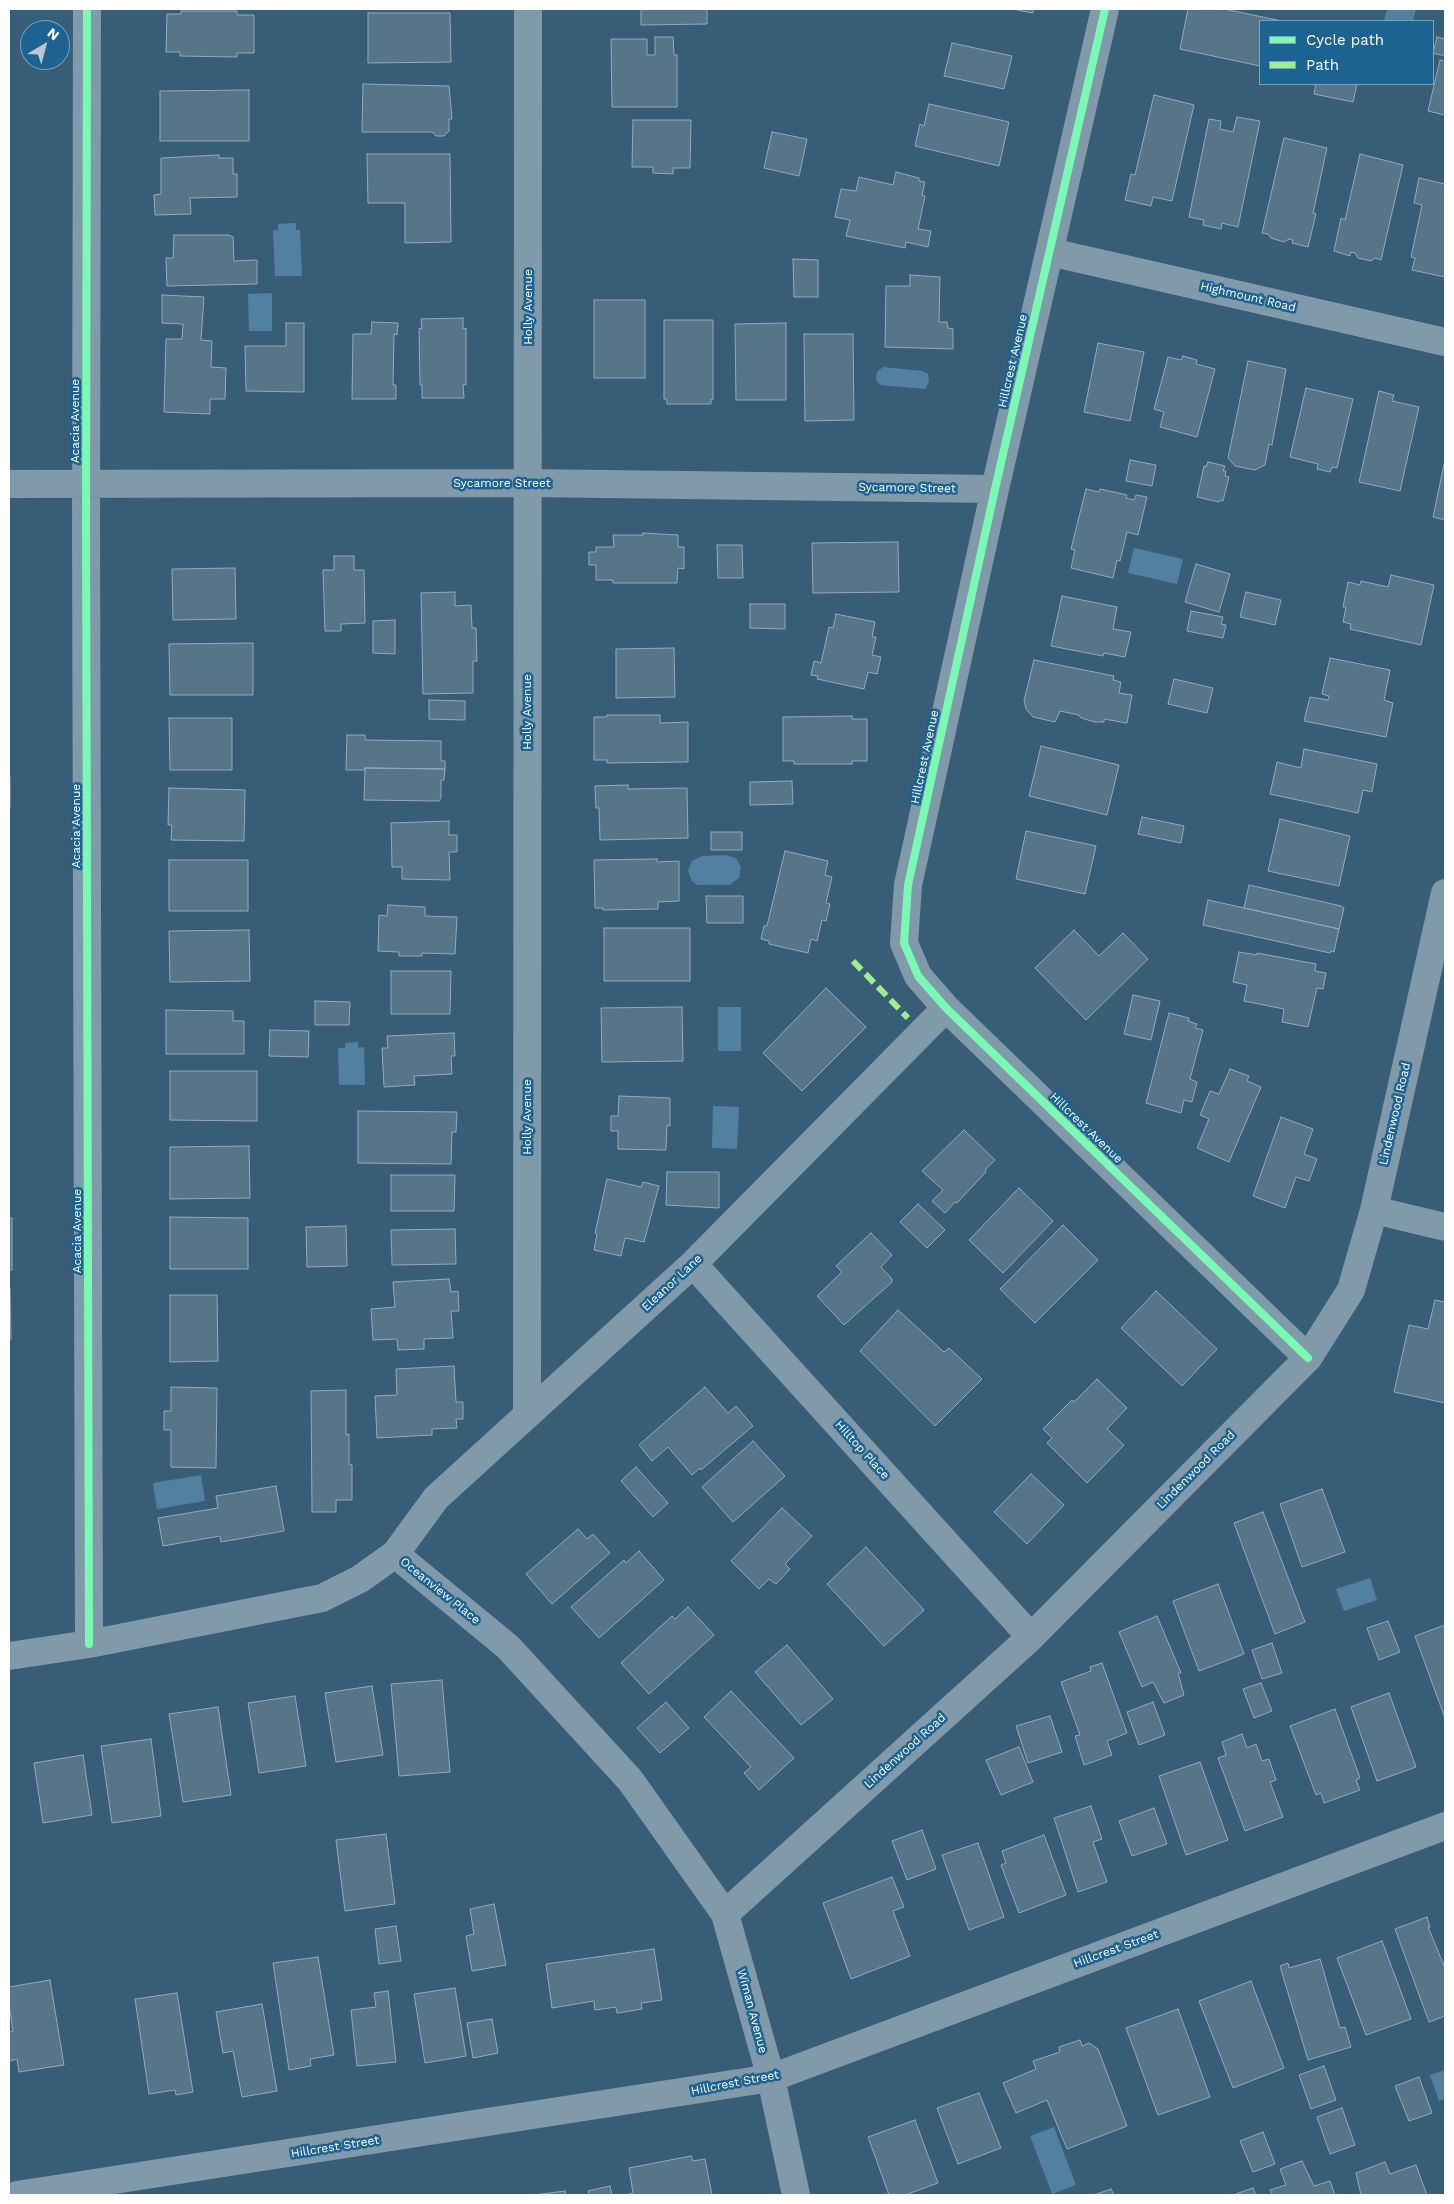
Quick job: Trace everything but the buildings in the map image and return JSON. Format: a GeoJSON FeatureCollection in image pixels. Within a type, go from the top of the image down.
{"type":"FeatureCollection","features":[{"type":"Feature","properties":{"kind":"street","name":"Acacia Avenue"},"geometry":{"type":"LineString","coordinates":[[87,9],[86,484],[89,1644]]}},
{"type":"Feature","properties":{"kind":"street","name":"Holly Avenue"},"geometry":{"type":"LineString","coordinates":[[527,1415],[528,9]]}},
{"type":"Feature","properties":{"kind":"street","name":"Hillcrest Avenue"},"geometry":{"type":"LineString","coordinates":[[1105,9],[995,489],[908,885],[904,943],[918,976],[946,1008],[1308,1358]]}},
{"type":"Feature","properties":{"kind":"street","name":"Highmount Road"},"geometry":{"type":"LineString","coordinates":[[1050,252],[1445,342]]}},
{"type":"Feature","properties":{"kind":"street","name":"Sycamore Street"},"geometry":{"type":"LineString","coordinates":[[9,484],[528,483],[995,489]]}},
{"type":"Feature","properties":{"kind":"street","name":"Lindenwood Road"},"geometry":{"type":"LineString","coordinates":[[725,1914],[1031,1637],[1308,1358],[1351,1290],[1374,1210],[1445,893]]}},
{"type":"Feature","properties":{"kind":"street","name":"Eleanor Lane"},"geometry":{"type":"LineString","coordinates":[[395,1554],[436,1498],[693,1264],[946,1008]]}},
{"type":"Feature","properties":{"kind":"street"},"geometry":{"type":"LineString","coordinates":[[1374,1210],[1445,1226]]}},
{"type":"Feature","properties":{"kind":"street","name":"Hilltop Place"},"geometry":{"type":"LineString","coordinates":[[693,1264],[1031,1637]]}},
{"type":"Feature","properties":{"kind":"street","name":"Oceanview Place"},"geometry":{"type":"LineString","coordinates":[[9,1656],[89,1644],[322,1598],[360,1579],[395,1554],[514,1654],[630,1780],[725,1914]]}},
{"type":"Feature","properties":{"kind":"street","name":"Hillcrest Street"},"geometry":{"type":"LineString","coordinates":[[18,2195],[771,2078],[1445,1826]]}},
{"type":"Feature","properties":{"kind":"street","name":"Wiman Avenue"},"geometry":{"type":"LineString","coordinates":[[725,1914],[771,2078],[796,2195]]}},
{"type":"Feature","properties":{"kind":"water"},"geometry":{"type":"Polygon","coordinates":[[[1387,9],[1416,9],[1413,20],[1384,20],[1387,9]]]}},
{"type":"Feature","properties":{"kind":"water"},"geometry":{"type":"Polygon","coordinates":[[[296,223],[296,230],[300,230],[302,276],[275,276],[273,230],[278,230],[278,224],[296,223]]]}},
{"type":"Feature","properties":{"kind":"water"},"geometry":{"type":"Polygon","coordinates":[[[272,293],[272,331],[249,331],[248,294],[272,293]]]}},
{"type":"Feature","properties":{"kind":"water"},"geometry":{"type":"Polygon","coordinates":[[[883,367],[922,371],[928,374],[929,382],[925,389],[880,385],[876,379],[877,372],[883,367]]]}},
{"type":"Feature","properties":{"kind":"water"},"geometry":{"type":"Polygon","coordinates":[[[1134,548],[1183,559],[1177,584],[1128,573],[1134,548]]]}},
{"type":"Feature","properties":{"kind":"water"},"geometry":{"type":"Polygon","coordinates":[[[725,855],[736,858],[741,867],[739,878],[730,885],[697,885],[692,881],[688,871],[692,861],[702,856],[725,855]]]}},
{"type":"Feature","properties":{"kind":"water"},"geometry":{"type":"Polygon","coordinates":[[[718,1007],[741,1007],[741,1051],[718,1051],[718,1007]]]}},
{"type":"Feature","properties":{"kind":"water"},"geometry":{"type":"Polygon","coordinates":[[[358,1042],[358,1048],[364,1047],[365,1085],[339,1085],[338,1048],[345,1048],[345,1043],[358,1042]]]}},
{"type":"Feature","properties":{"kind":"water"},"geometry":{"type":"Polygon","coordinates":[[[713,1106],[739,1107],[737,1149],[712,1148],[713,1106]]]}},
{"type":"Feature","properties":{"kind":"water"},"geometry":{"type":"Polygon","coordinates":[[[201,1475],[205,1501],[157,1509],[153,1483],[201,1475]]]}},
{"type":"Feature","properties":{"kind":"water"},"geometry":{"type":"Polygon","coordinates":[[[1370,1578],[1377,1600],[1344,1611],[1336,1589],[1370,1578]]]}},
{"type":"Feature","properties":{"kind":"water"},"geometry":{"type":"Polygon","coordinates":[[[1445,2070],[1445,2099],[1439,2101],[1430,2075],[1445,2070]]]}},
{"type":"Feature","properties":{"kind":"water"},"geometry":{"type":"Polygon","coordinates":[[[1054,2127],[1076,2185],[1052,2194],[1030,2136],[1054,2127]]]}},
{"type":"Feature","properties":{"kind":"marked path"},"geometry":{"type":"LineString","coordinates":[[853,961],[908,1018]]}},
{"type":"Feature","properties":{"kind":"cycle path"},"geometry":{"type":"LineString","coordinates":[[87,9],[86,527],[89,1644]]}},
{"type":"Feature","properties":{"kind":"cycle path"},"geometry":{"type":"LineString","coordinates":[[1105,9],[995,489],[908,885],[904,943],[918,976],[946,1008],[1308,1358]]}}]}
